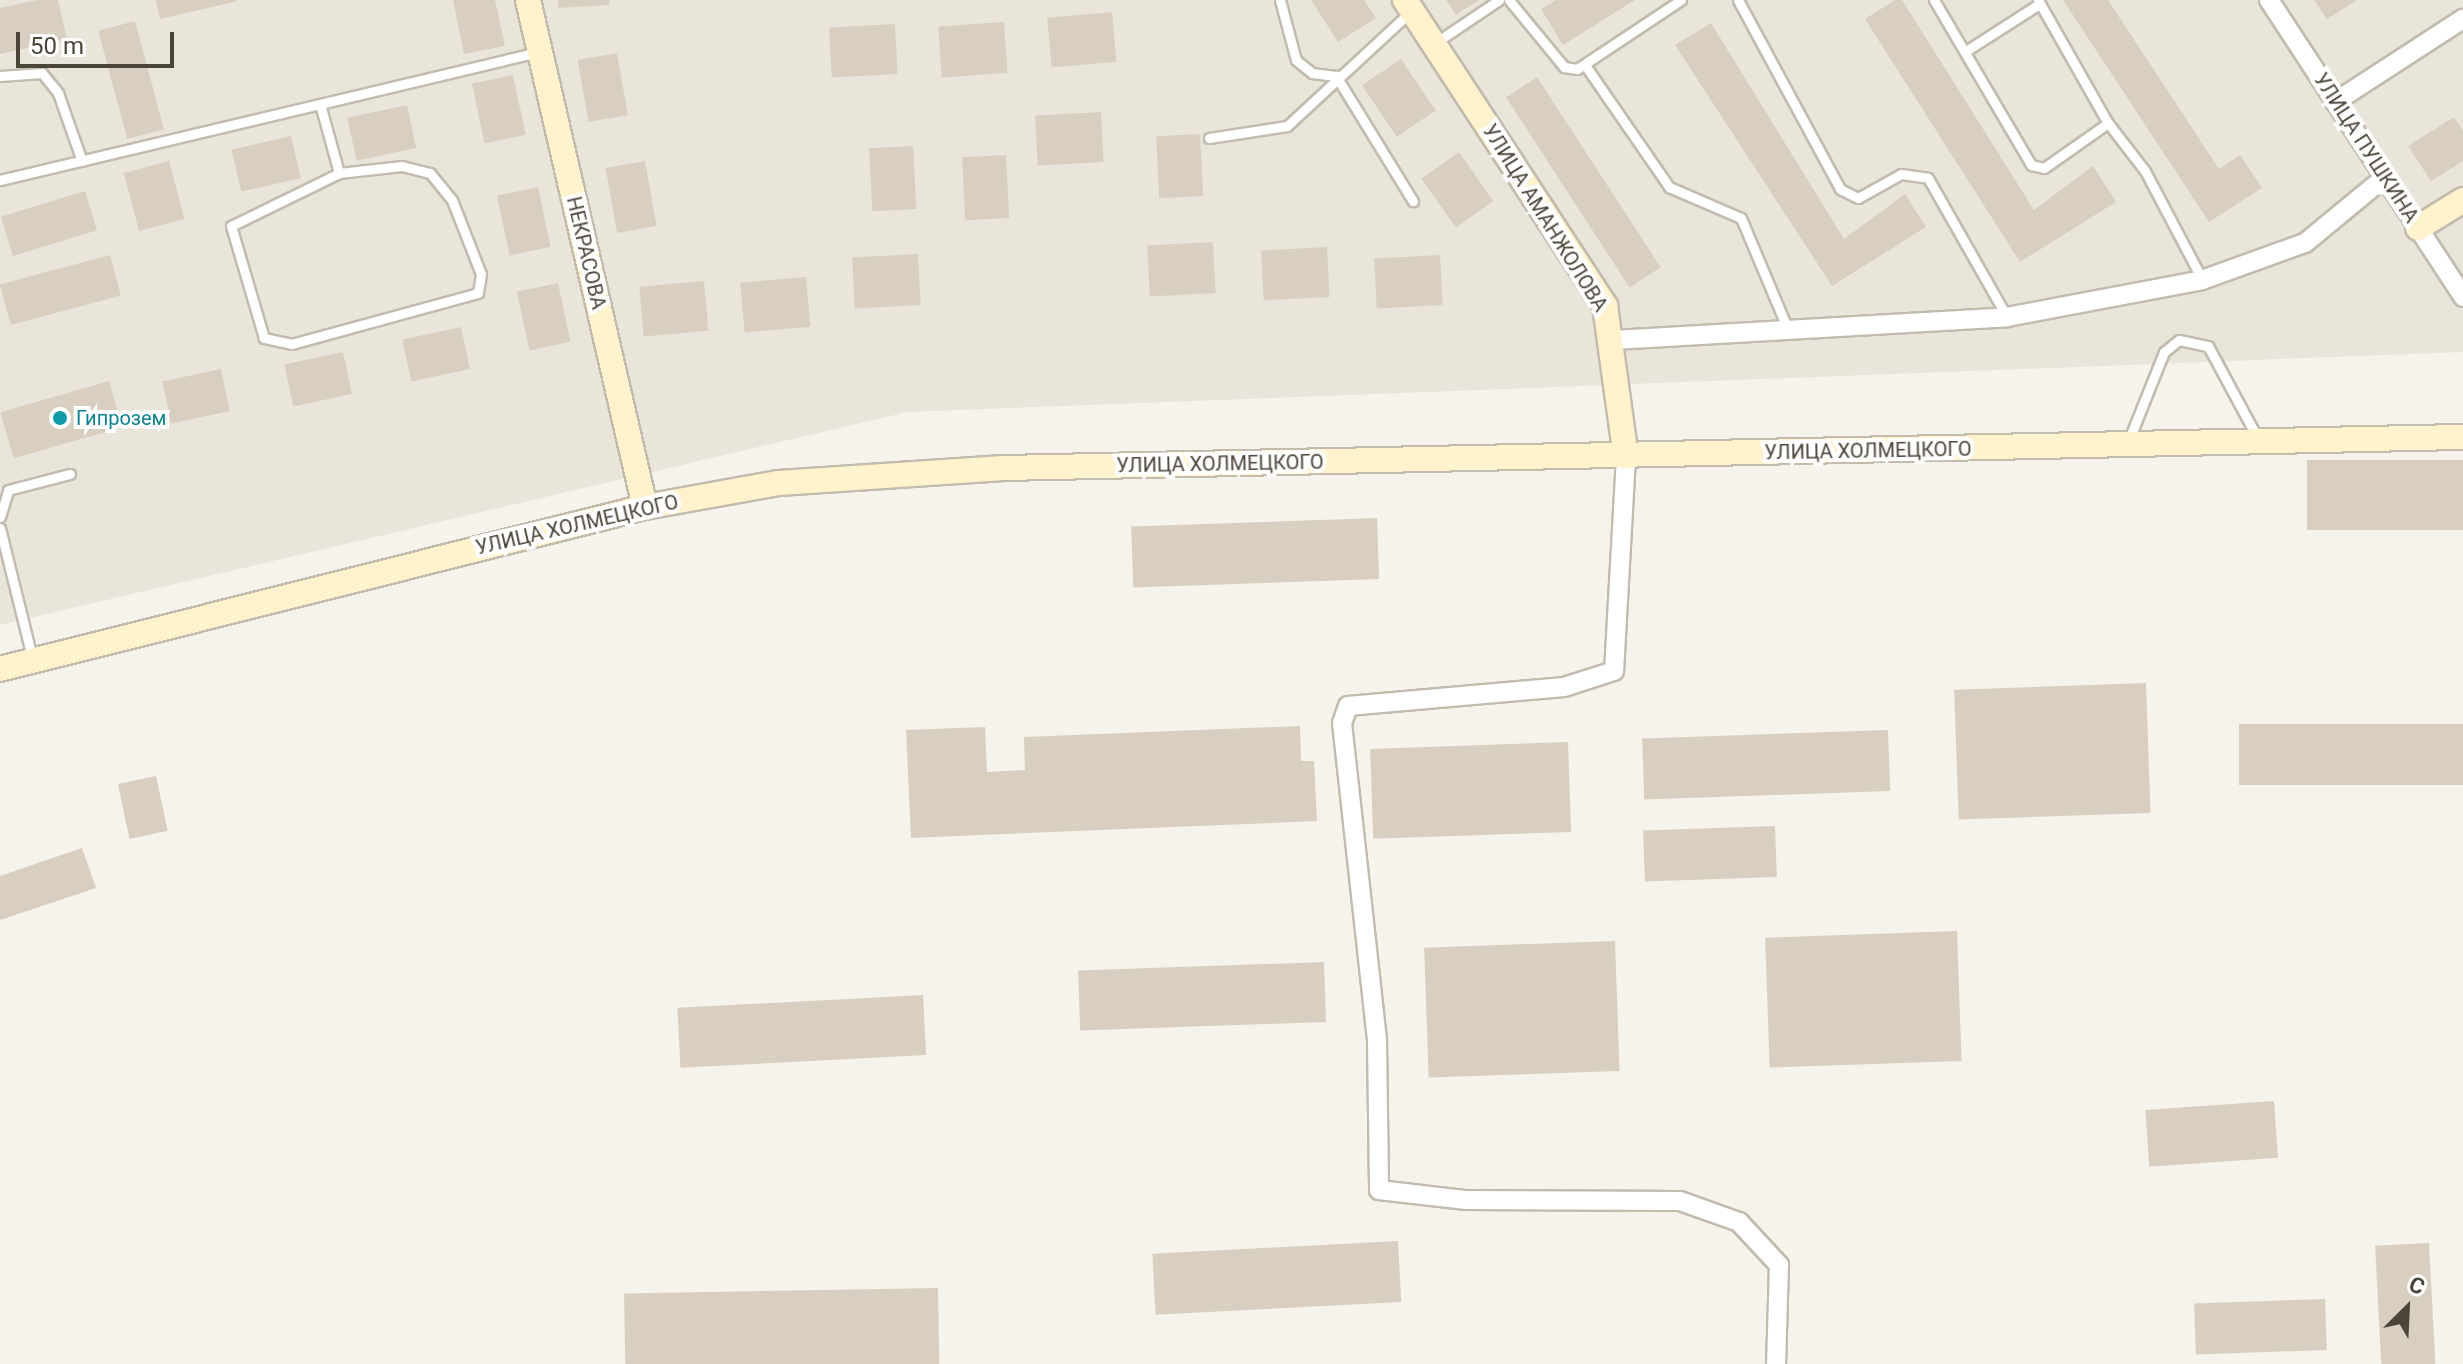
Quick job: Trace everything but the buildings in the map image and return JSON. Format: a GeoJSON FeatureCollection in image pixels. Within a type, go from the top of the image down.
{"type":"FeatureCollection","features":[{"type":"Feature","properties":{"kind":"street","name":"НЕКРАСОВА"},"geometry":{"type":"LineString","coordinates":[[528,0],[645,507]]}},
{"type":"Feature","properties":{"kind":"street","name":"УЛИЦА ПУШКИНА"},"geometry":{"type":"LineString","coordinates":[[2269,0],[2463,297]]}},
{"type":"Feature","properties":{"kind":"street","name":"УЛИЦА АМАНЖОЛОВА"},"geometry":{"type":"LineString","coordinates":[[1409,5],[1605,306],[1614,340],[1626,457]]}},
{"type":"Feature","properties":{"kind":"street"},"geometry":{"type":"LineString","coordinates":[[2335,102],[2463,19]]}},
{"type":"Feature","properties":{"kind":"street"},"geometry":{"type":"LineString","coordinates":[[1614,340],[2007,317],[2202,280],[2305,243],[2385,177]]}},
{"type":"Feature","properties":{"kind":"street"},"geometry":{"type":"LineString","coordinates":[[2418,228],[2463,200]]}},
{"type":"Feature","properties":{"kind":"street","name":"УЛИЦА ХОЛМЕЦКОГО"},"geometry":{"type":"LineString","coordinates":[[0,669],[645,507],[779,483],[1004,468],[2463,437]]}},
{"type":"Feature","properties":{"kind":"street"},"geometry":{"type":"LineString","coordinates":[[1626,457],[1614,671],[1564,687],[1348,706],[1342,723],[1377,1042],[1379,1190],[1466,1200],[1680,1201],[1739,1222],[1779,1265],[1776,1364]]}},
{"type":"Feature","properties":{"kind":"lane"},"geometry":{"type":"LineString","coordinates":[[1280,0],[1296,60],[1312,73],[1336,76]]}},
{"type":"Feature","properties":{"kind":"lane"},"geometry":{"type":"LineString","coordinates":[[1434,44],[1499,0]]}},
{"type":"Feature","properties":{"kind":"lane"},"geometry":{"type":"LineString","coordinates":[[1509,0],[1564,67],[1587,68],[1681,0]]}},
{"type":"Feature","properties":{"kind":"lane"},"geometry":{"type":"LineString","coordinates":[[1738,0],[1840,189],[1858,198],[1901,174],[1928,178],[2007,317]]}},
{"type":"Feature","properties":{"kind":"lane"},"geometry":{"type":"LineString","coordinates":[[1934,0],[1969,49],[2037,168],[2108,123]]}},
{"type":"Feature","properties":{"kind":"lane"},"geometry":{"type":"LineString","coordinates":[[1969,49],[2039,2],[2108,123],[2145,171],[2202,280]]}},
{"type":"Feature","properties":{"kind":"lane"},"geometry":{"type":"LineString","coordinates":[[1209,138],[1287,126],[1409,5]]}},
{"type":"Feature","properties":{"kind":"lane"},"geometry":{"type":"LineString","coordinates":[[0,180],[540,52]]}},
{"type":"Feature","properties":{"kind":"lane"},"geometry":{"type":"LineString","coordinates":[[1587,68],[1669,187],[1741,218],[1788,330]]}},
{"type":"Feature","properties":{"kind":"lane"},"geometry":{"type":"LineString","coordinates":[[0,76],[42,73],[58,93],[82,161]]}},
{"type":"Feature","properties":{"kind":"lane"},"geometry":{"type":"LineString","coordinates":[[1336,76],[1413,201]]}},
{"type":"Feature","properties":{"kind":"lane"},"geometry":{"type":"LineString","coordinates":[[320,104],[339,173]]}},
{"type":"Feature","properties":{"kind":"lane"},"geometry":{"type":"LineString","coordinates":[[402,166],[430,173],[452,200],[481,274],[478,293],[292,344],[264,338],[231,226],[339,173],[402,166]]}},
{"type":"Feature","properties":{"kind":"lane"},"geometry":{"type":"LineString","coordinates":[[2127,445],[2164,352],[2179,340],[2208,346],[2259,442]]}},
{"type":"Feature","properties":{"kind":"lane"},"geometry":{"type":"LineString","coordinates":[[0,517],[8,490],[70,474]]}},
{"type":"Feature","properties":{"kind":"lane"},"geometry":{"type":"LineString","coordinates":[[0,528],[33,661]]}},
{"type":"Feature","properties":{"kind":"shaded area"},"geometry":{"type":"Polygon","coordinates":[[[0,0],[2463,0],[2463,352],[908,412],[0,625],[0,0]]]}},
{"type":"Feature","properties":{"kind":"place","name":"Гипрозем"},"geometry":{"type":"Point","coordinates":[60,418]}}]}
